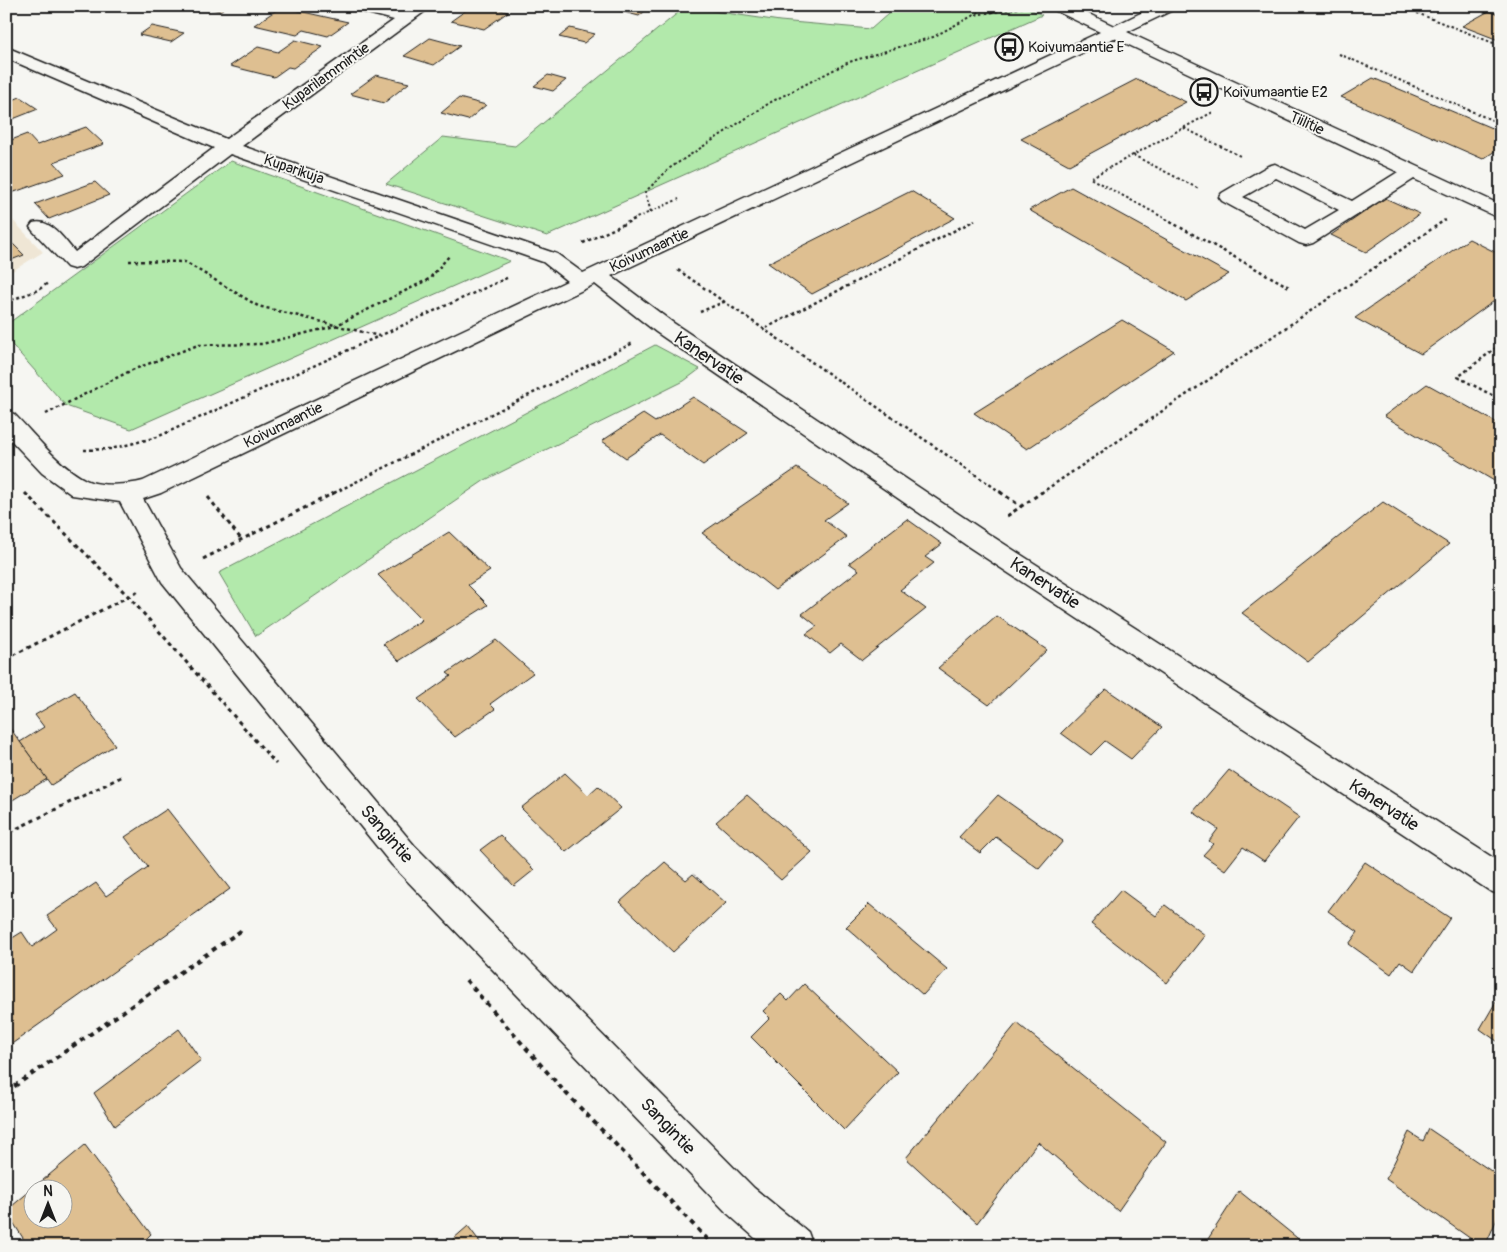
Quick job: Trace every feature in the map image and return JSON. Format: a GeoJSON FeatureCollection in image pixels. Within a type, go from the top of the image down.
{"type":"FeatureCollection","features":[{"type":"Feature","properties":{"kind":"street"},"geometry":{"type":"LineString","coordinates":[[358,6],[408,18]]}},
{"type":"Feature","properties":{"kind":"street","name":"Kuparilammintie"},"geometry":{"type":"LineString","coordinates":[[79,259],[228,146],[424,6]]}},
{"type":"Feature","properties":{"kind":"street","name":"Tiilitie"},"geometry":{"type":"LineString","coordinates":[[1058,6],[1501,213]]}},
{"type":"Feature","properties":{"kind":"street","name":"Koivumaantie"},"geometry":{"type":"LineString","coordinates":[[128,494],[152,487],[648,250],[1169,6]]}},
{"type":"Feature","properties":{"kind":"street","name":"Kuparikuja"},"geometry":{"type":"LineString","coordinates":[[6,52],[228,146],[550,258],[590,278]]}},
{"type":"Feature","properties":{"kind":"street"},"geometry":{"type":"LineString","coordinates":[[1229,197],[1276,170],[1353,209]]}},
{"type":"Feature","properties":{"kind":"street"},"geometry":{"type":"LineString","coordinates":[[1229,197],[1306,239],[1412,172]]}},
{"type":"Feature","properties":{"kind":"street"},"geometry":{"type":"LineString","coordinates":[[40,227],[79,259]]}},
{"type":"Feature","properties":{"kind":"street","name":"Kanervatie"},"geometry":{"type":"LineString","coordinates":[[590,278],[975,538],[1501,882]]}},
{"type":"Feature","properties":{"kind":"street"},"geometry":{"type":"LineString","coordinates":[[6,420],[51,467],[81,489],[128,494]]}},
{"type":"Feature","properties":{"kind":"street","name":"Sangintie"},"geometry":{"type":"LineString","coordinates":[[128,494],[171,575],[403,855],[741,1201],[794,1246]]}},
{"type":"Feature","properties":{"kind":"path"},"geometry":{"type":"LineString","coordinates":[[651,212],[644,192],[670,168],[771,102],[849,62],[933,37],[989,6]]}},
{"type":"Feature","properties":{"kind":"path"},"geometry":{"type":"LineString","coordinates":[[974,15],[1017,7],[1058,6]]}},
{"type":"Feature","properties":{"kind":"path"},"geometry":{"type":"LineString","coordinates":[[1417,13],[1501,46]]}},
{"type":"Feature","properties":{"kind":"path"},"geometry":{"type":"LineString","coordinates":[[1339,54],[1501,124]]}},
{"type":"Feature","properties":{"kind":"path"},"geometry":{"type":"LineString","coordinates":[[1214,112],[1090,178],[1291,288]]}},
{"type":"Feature","properties":{"kind":"path"},"geometry":{"type":"LineString","coordinates":[[1184,128],[1272,172]]}},
{"type":"Feature","properties":{"kind":"path"},"geometry":{"type":"LineString","coordinates":[[1133,155],[1204,191],[1229,197]]}},
{"type":"Feature","properties":{"kind":"path"},"geometry":{"type":"LineString","coordinates":[[975,538],[1473,200]]}},
{"type":"Feature","properties":{"kind":"path"},"geometry":{"type":"LineString","coordinates":[[766,328],[975,220]]}},
{"type":"Feature","properties":{"kind":"path"},"geometry":{"type":"LineString","coordinates":[[616,228],[766,328],[1022,507]]}},
{"type":"Feature","properties":{"kind":"path"},"geometry":{"type":"LineString","coordinates":[[38,417],[132,370],[198,346],[262,344],[334,326],[429,279],[471,231]]}},
{"type":"Feature","properties":{"kind":"path"},"geometry":{"type":"LineString","coordinates":[[6,302],[38,290],[79,259],[185,262],[258,306],[380,336]]}},
{"type":"Feature","properties":{"kind":"path"},"geometry":{"type":"LineString","coordinates":[[6,659],[664,327],[726,301]]}},
{"type":"Feature","properties":{"kind":"path"},"geometry":{"type":"LineString","coordinates":[[1501,344],[1458,377],[1501,400]]}},
{"type":"Feature","properties":{"kind":"path"},"geometry":{"type":"LineString","coordinates":[[6,834],[123,776]]}},
{"type":"Feature","properties":{"kind":"path"},"geometry":{"type":"LineString","coordinates":[[6,1092],[242,930]]}},
{"type":"Feature","properties":{"kind":"shaded area"},"geometry":{"type":"Polygon","coordinates":[[[6,213],[43,252],[6,275],[6,213]]]}},
{"type":"Feature","properties":{"kind":"green space"},"geometry":{"type":"Polygon","coordinates":[[[897,6],[1024,6],[1042,15],[547,236],[386,184],[443,137],[515,146],[685,7],[780,21],[871,29],[897,6]]]}},
{"type":"Feature","properties":{"kind":"green space"},"geometry":{"type":"Polygon","coordinates":[[[231,161],[510,261],[131,429],[66,406],[6,338],[6,325],[231,161]]]}},
{"type":"Feature","properties":{"kind":"green space"},"geometry":{"type":"Polygon","coordinates":[[[655,345],[700,369],[684,381],[485,480],[256,636],[219,573],[655,345]]]}},
{"type":"Feature","properties":{"kind":"building"},"geometry":{"type":"Polygon","coordinates":[[[199,6],[227,6],[220,11],[199,6]]]}},
{"type":"Feature","properties":{"kind":"building"},"geometry":{"type":"Polygon","coordinates":[[[472,6],[485,6],[508,12],[484,29],[451,21],[472,6]]]}},
{"type":"Feature","properties":{"kind":"building"},"geometry":{"type":"Polygon","coordinates":[[[616,6],[651,6],[639,16],[612,9],[616,6]]]}},
{"type":"Feature","properties":{"kind":"building"},"geometry":{"type":"Polygon","coordinates":[[[281,7],[348,22],[328,36],[304,30],[297,35],[254,25],[281,7]]]}},
{"type":"Feature","properties":{"kind":"building"},"geometry":{"type":"Polygon","coordinates":[[[1489,11],[1501,15],[1501,41],[1462,26],[1489,11]]]}},
{"type":"Feature","properties":{"kind":"building"},"geometry":{"type":"Polygon","coordinates":[[[152,26],[184,33],[171,42],[139,35],[152,26]]]}},
{"type":"Feature","properties":{"kind":"building"},"geometry":{"type":"Polygon","coordinates":[[[570,28],[595,34],[584,43],[559,37],[570,28]]]}},
{"type":"Feature","properties":{"kind":"building"},"geometry":{"type":"Polygon","coordinates":[[[430,38],[460,46],[434,65],[404,56],[430,38]]]}},
{"type":"Feature","properties":{"kind":"building"},"geometry":{"type":"Polygon","coordinates":[[[295,40],[323,47],[293,68],[288,67],[274,77],[230,66],[258,47],[278,52],[295,40]]]}},
{"type":"Feature","properties":{"kind":"building"},"geometry":{"type":"Polygon","coordinates":[[[376,75],[409,83],[384,103],[350,94],[376,75]]]}},
{"type":"Feature","properties":{"kind":"building"},"geometry":{"type":"Polygon","coordinates":[[[548,75],[566,80],[553,91],[534,86],[548,75]]]}},
{"type":"Feature","properties":{"kind":"building"},"geometry":{"type":"Polygon","coordinates":[[[1373,78],[1501,132],[1501,147],[1483,159],[1341,97],[1373,78]]]}},
{"type":"Feature","properties":{"kind":"building"},"geometry":{"type":"Polygon","coordinates":[[[1137,79],[1186,102],[1069,165],[1021,139],[1137,79]]]}},
{"type":"Feature","properties":{"kind":"building"},"geometry":{"type":"Polygon","coordinates":[[[20,97],[38,109],[13,119],[6,114],[6,103],[20,97]]]}},
{"type":"Feature","properties":{"kind":"building"},"geometry":{"type":"Polygon","coordinates":[[[459,98],[486,105],[468,120],[441,113],[459,98]]]}},
{"type":"Feature","properties":{"kind":"building"},"geometry":{"type":"Polygon","coordinates":[[[86,127],[104,144],[54,162],[65,174],[6,195],[6,142],[27,134],[37,145],[86,127]]]}},
{"type":"Feature","properties":{"kind":"building"},"geometry":{"type":"Polygon","coordinates":[[[95,182],[109,195],[49,219],[35,204],[95,182]]]}},
{"type":"Feature","properties":{"kind":"building"},"geometry":{"type":"Polygon","coordinates":[[[1071,187],[1229,274],[1186,301],[1029,210],[1071,187]]]}},
{"type":"Feature","properties":{"kind":"building"},"geometry":{"type":"Polygon","coordinates":[[[911,191],[955,218],[812,294],[768,263],[911,191]]]}},
{"type":"Feature","properties":{"kind":"building"},"geometry":{"type":"Polygon","coordinates":[[[1385,198],[1420,214],[1366,252],[1331,235],[1385,198]]]}},
{"type":"Feature","properties":{"kind":"building"},"geometry":{"type":"Polygon","coordinates":[[[6,237],[24,255],[6,262],[6,237]]]}},
{"type":"Feature","properties":{"kind":"building"},"geometry":{"type":"Polygon","coordinates":[[[1469,239],[1501,255],[1501,296],[1421,354],[1355,318],[1469,239]]]}},
{"type":"Feature","properties":{"kind":"building"},"geometry":{"type":"Polygon","coordinates":[[[1122,320],[1174,351],[1027,449],[974,413],[1122,320]]]}},
{"type":"Feature","properties":{"kind":"building"},"geometry":{"type":"Polygon","coordinates":[[[1427,384],[1501,425],[1501,485],[1384,416],[1427,384]]]}},
{"type":"Feature","properties":{"kind":"building"},"geometry":{"type":"Polygon","coordinates":[[[693,397],[748,433],[703,465],[660,435],[626,458],[602,441],[643,414],[655,422],[693,397]]]}},
{"type":"Feature","properties":{"kind":"building"},"geometry":{"type":"Polygon","coordinates":[[[797,468],[848,503],[824,520],[847,537],[775,590],[702,533],[797,468]]]}},
{"type":"Feature","properties":{"kind":"building"},"geometry":{"type":"Polygon","coordinates":[[[1383,502],[1449,544],[1308,662],[1242,613],[1383,502]]]}},
{"type":"Feature","properties":{"kind":"building"},"geometry":{"type":"Polygon","coordinates":[[[907,519],[942,544],[925,557],[934,563],[900,590],[926,609],[862,660],[841,644],[830,653],[806,634],[817,626],[802,614],[859,570],[849,563],[907,519]]]}},
{"type":"Feature","properties":{"kind":"building"},"geometry":{"type":"Polygon","coordinates":[[[449,532],[490,571],[468,585],[488,605],[399,661],[383,644],[422,620],[378,575],[449,532]]]}},
{"type":"Feature","properties":{"kind":"building"},"geometry":{"type":"Polygon","coordinates":[[[997,616],[1047,650],[989,705],[938,668],[997,616]]]}},
{"type":"Feature","properties":{"kind":"building"},"geometry":{"type":"Polygon","coordinates":[[[496,640],[533,673],[490,704],[495,709],[455,737],[418,699],[451,676],[447,673],[496,640]]]}},
{"type":"Feature","properties":{"kind":"building"},"geometry":{"type":"Polygon","coordinates":[[[1106,689],[1162,727],[1131,759],[1105,741],[1091,755],[1061,733],[1106,689]]]}},
{"type":"Feature","properties":{"kind":"building"},"geometry":{"type":"Polygon","coordinates":[[[75,692],[115,745],[51,785],[20,742],[44,727],[35,715],[75,692]]]}},
{"type":"Feature","properties":{"kind":"building"},"geometry":{"type":"Polygon","coordinates":[[[6,725],[47,779],[6,804],[6,725]]]}},
{"type":"Feature","properties":{"kind":"building"},"geometry":{"type":"Polygon","coordinates":[[[1229,770],[1299,817],[1264,861],[1243,847],[1225,870],[1203,855],[1213,844],[1209,841],[1218,829],[1193,812],[1229,770]]]}},
{"type":"Feature","properties":{"kind":"building"},"geometry":{"type":"Polygon","coordinates":[[[565,773],[588,795],[598,786],[621,808],[566,852],[521,808],[565,773]]]}},
{"type":"Feature","properties":{"kind":"building"},"geometry":{"type":"Polygon","coordinates":[[[747,795],[812,852],[781,880],[716,822],[747,795]]]}},
{"type":"Feature","properties":{"kind":"building"},"geometry":{"type":"Polygon","coordinates":[[[998,795],[1063,841],[1039,869],[996,837],[980,853],[959,837],[998,795]]]}},
{"type":"Feature","properties":{"kind":"building"},"geometry":{"type":"Polygon","coordinates":[[[167,809],[230,889],[6,1048],[6,942],[22,932],[32,947],[57,929],[47,916],[96,883],[106,896],[148,867],[125,837],[167,809]]]}},
{"type":"Feature","properties":{"kind":"building"},"geometry":{"type":"Polygon","coordinates":[[[500,835],[534,870],[514,886],[480,850],[500,835]]]}},
{"type":"Feature","properties":{"kind":"building"},"geometry":{"type":"Polygon","coordinates":[[[665,862],[686,880],[693,874],[726,903],[673,952],[620,902],[665,862]]]}},
{"type":"Feature","properties":{"kind":"building"},"geometry":{"type":"Polygon","coordinates":[[[1365,862],[1450,918],[1414,971],[1400,961],[1391,974],[1349,944],[1358,932],[1328,911],[1365,862]]]}},
{"type":"Feature","properties":{"kind":"building"},"geometry":{"type":"Polygon","coordinates":[[[1121,890],[1156,916],[1165,905],[1205,935],[1167,983],[1091,924],[1121,890]]]}},
{"type":"Feature","properties":{"kind":"building"},"geometry":{"type":"Polygon","coordinates":[[[869,904],[947,969],[923,995],[846,927],[869,904]]]}},
{"type":"Feature","properties":{"kind":"building"},"geometry":{"type":"Polygon","coordinates":[[[804,984],[898,1072],[844,1130],[751,1037],[770,1018],[763,1011],[781,994],[788,1001],[804,984]]]}},
{"type":"Feature","properties":{"kind":"building"},"geometry":{"type":"Polygon","coordinates":[[[1501,993],[1501,1044],[1480,1029],[1501,993]]]}},
{"type":"Feature","properties":{"kind":"building"},"geometry":{"type":"Polygon","coordinates":[[[1017,1023],[1166,1142],[1118,1211],[1038,1142],[977,1223],[906,1158],[1017,1023]]]}},
{"type":"Feature","properties":{"kind":"building"},"geometry":{"type":"Polygon","coordinates":[[[179,1029],[201,1060],[115,1126],[94,1093],[179,1029]]]}},
{"type":"Feature","properties":{"kind":"building"},"geometry":{"type":"Polygon","coordinates":[[[1429,1129],[1500,1177],[1495,1191],[1501,1195],[1501,1210],[1485,1246],[1481,1246],[1386,1179],[1409,1132],[1423,1141],[1429,1129]]]}},
{"type":"Feature","properties":{"kind":"building"},"geometry":{"type":"Polygon","coordinates":[[[85,1145],[151,1234],[139,1246],[28,1246],[6,1211],[22,1198],[22,1230],[72,1230],[72,1180],[43,1180],[85,1145]]]}},
{"type":"Feature","properties":{"kind":"building"},"geometry":{"type":"Polygon","coordinates":[[[1239,1191],[1307,1246],[1216,1246],[1208,1239],[1239,1191]]]}},
{"type":"Feature","properties":{"kind":"building"},"geometry":{"type":"Polygon","coordinates":[[[468,1226],[483,1246],[445,1246],[468,1226]]]}},
{"type":"Feature","properties":{"kind":"place","name":"Koivumaantie E"},"geometry":{"type":"Point","coordinates":[1009,47]}},
{"type":"Feature","properties":{"kind":"place","name":"Koivumaantie E2"},"geometry":{"type":"Point","coordinates":[1204,92]}}]}
